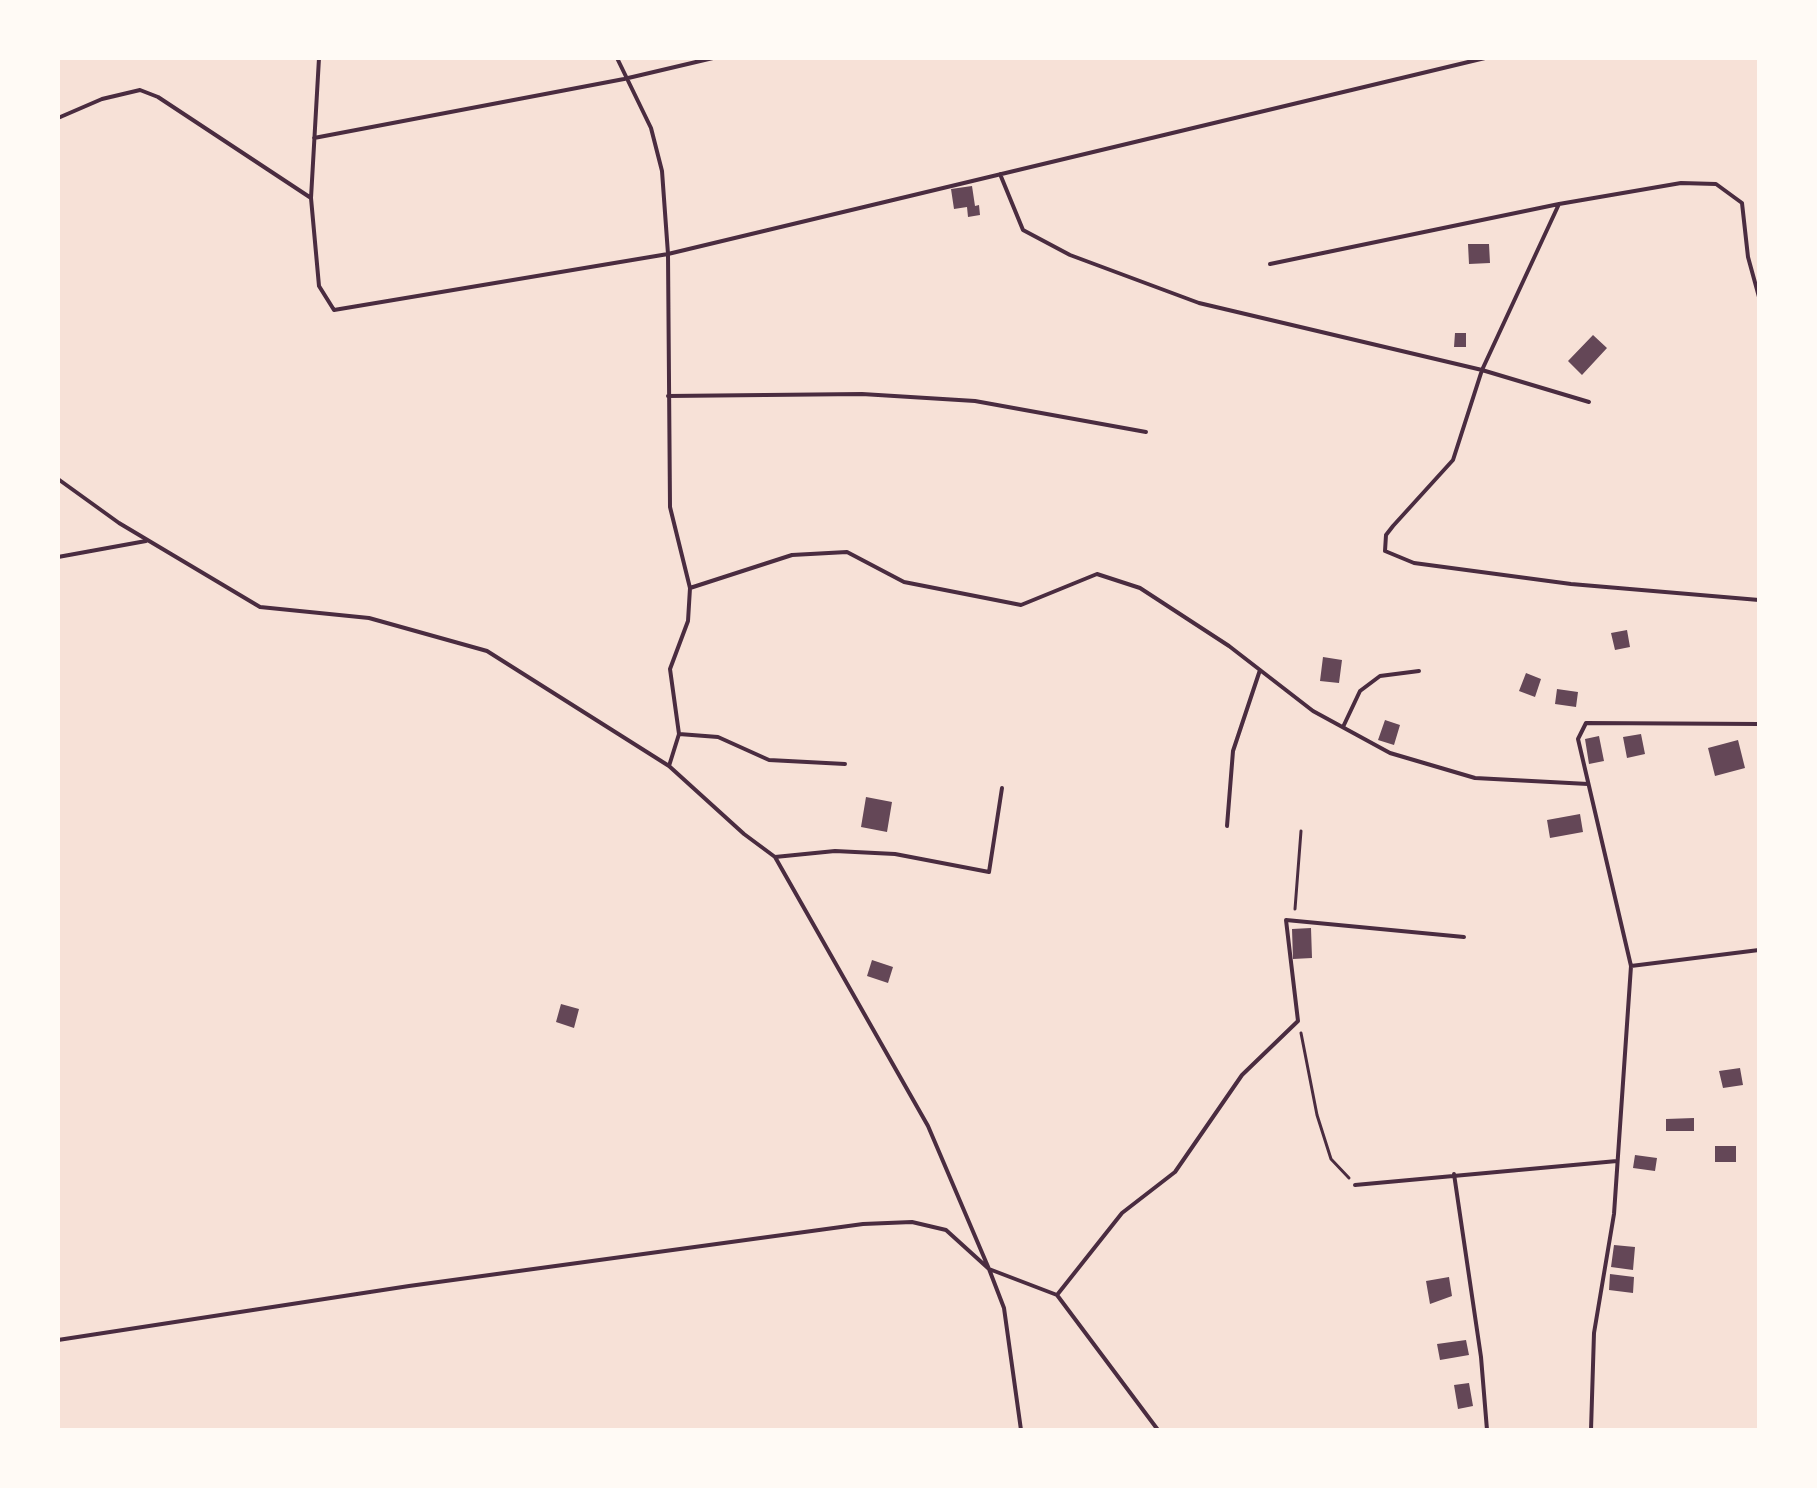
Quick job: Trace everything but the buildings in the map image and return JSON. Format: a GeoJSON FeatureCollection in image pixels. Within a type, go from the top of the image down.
{"type":"FeatureCollection","features":[{"type":"Feature","properties":{"kind":"lane"},"geometry":{"type":"LineString","coordinates":[[319,58],[311,198],[319,286],[334,310],[668,254],[1485,58]]}},
{"type":"Feature","properties":{"kind":"lane"},"geometry":{"type":"LineString","coordinates":[[617,58],[624,79],[651,128],[662,171],[668,254],[670,507],[690,588],[688,621],[670,669],[679,734],[669,766]]}},
{"type":"Feature","properties":{"kind":"lane"},"geometry":{"type":"LineString","coordinates":[[314,138],[624,79],[713,58]]}},
{"type":"Feature","properties":{"kind":"lane"},"geometry":{"type":"LineString","coordinates":[[58,118],[102,99],[140,90],[158,97],[311,198]]}},
{"type":"Feature","properties":{"kind":"lane"},"geometry":{"type":"LineString","coordinates":[[1000,174],[1023,230],[1070,255],[1199,303],[1482,370],[1589,402]]}},
{"type":"Feature","properties":{"kind":"lane"},"geometry":{"type":"LineString","coordinates":[[1270,264],[1559,204],[1681,183],[1716,184],[1742,203],[1748,257],[1759,297]]}},
{"type":"Feature","properties":{"kind":"lane"},"geometry":{"type":"LineString","coordinates":[[1559,204],[1482,370],[1453,460],[1386,535],[1385,551],[1414,563],[1571,584],[1759,600]]}},
{"type":"Feature","properties":{"kind":"lane"},"geometry":{"type":"LineString","coordinates":[[668,396],[862,394],[975,401],[1146,432]]}},
{"type":"Feature","properties":{"kind":"lane"},"geometry":{"type":"LineString","coordinates":[[58,479],[149,540],[260,607],[369,618],[487,651],[669,766],[744,834],[775,857],[928,1126],[1004,1308],[1021,1430]]}},
{"type":"Feature","properties":{"kind":"lane"},"geometry":{"type":"LineString","coordinates":[[58,557],[149,540]]}},
{"type":"Feature","properties":{"kind":"lane"},"geometry":{"type":"LineString","coordinates":[[690,588],[792,555],[847,552],[904,582],[1021,605],[1097,574],[1140,588],[1260,670],[1313,711],[1390,753],[1475,778],[1588,784]]}},
{"type":"Feature","properties":{"kind":"lane"},"geometry":{"type":"LineString","coordinates":[[1227,826],[1233,751],[1260,670]]}},
{"type":"Feature","properties":{"kind":"lane"},"geometry":{"type":"LineString","coordinates":[[1343,727],[1360,691],[1380,676],[1419,671]]}},
{"type":"Feature","properties":{"kind":"lane"},"geometry":{"type":"LineString","coordinates":[[1591,1430],[1594,1333],[1614,1214],[1631,966],[1578,739],[1586,723],[1759,724]]}},
{"type":"Feature","properties":{"kind":"lane"},"geometry":{"type":"LineString","coordinates":[[679,734],[718,737],[769,760],[845,764]]}},
{"type":"Feature","properties":{"kind":"lane"},"geometry":{"type":"LineString","coordinates":[[775,857],[835,851],[895,854],[989,872],[1002,788]]}},
{"type":"Feature","properties":{"kind":"lane"},"geometry":{"type":"LineString","coordinates":[[1057,1295],[1122,1213],[1175,1172],[1242,1075],[1298,1021],[1286,920],[1464,937]]}},
{"type":"Feature","properties":{"kind":"lane"},"geometry":{"type":"LineString","coordinates":[[1631,966],[1759,950]]}},
{"type":"Feature","properties":{"kind":"lane"},"geometry":{"type":"LineString","coordinates":[[1355,1185],[1617,1161]]}},
{"type":"Feature","properties":{"kind":"lane"},"geometry":{"type":"LineString","coordinates":[[1454,1174],[1481,1357],[1487,1430]]}},
{"type":"Feature","properties":{"kind":"lane"},"geometry":{"type":"LineString","coordinates":[[58,1340],[409,1286],[863,1224],[912,1222],[946,1230],[989,1269],[1057,1295],[1158,1430]]}},
{"type":"Feature","properties":{"kind":"path"},"geometry":{"type":"LineString","coordinates":[[1295,921],[1301,831]]}},
{"type":"Feature","properties":{"kind":"path"},"geometry":{"type":"LineString","coordinates":[[1298,1021],[1317,1115],[1331,1159],[1355,1185]]}}]}
